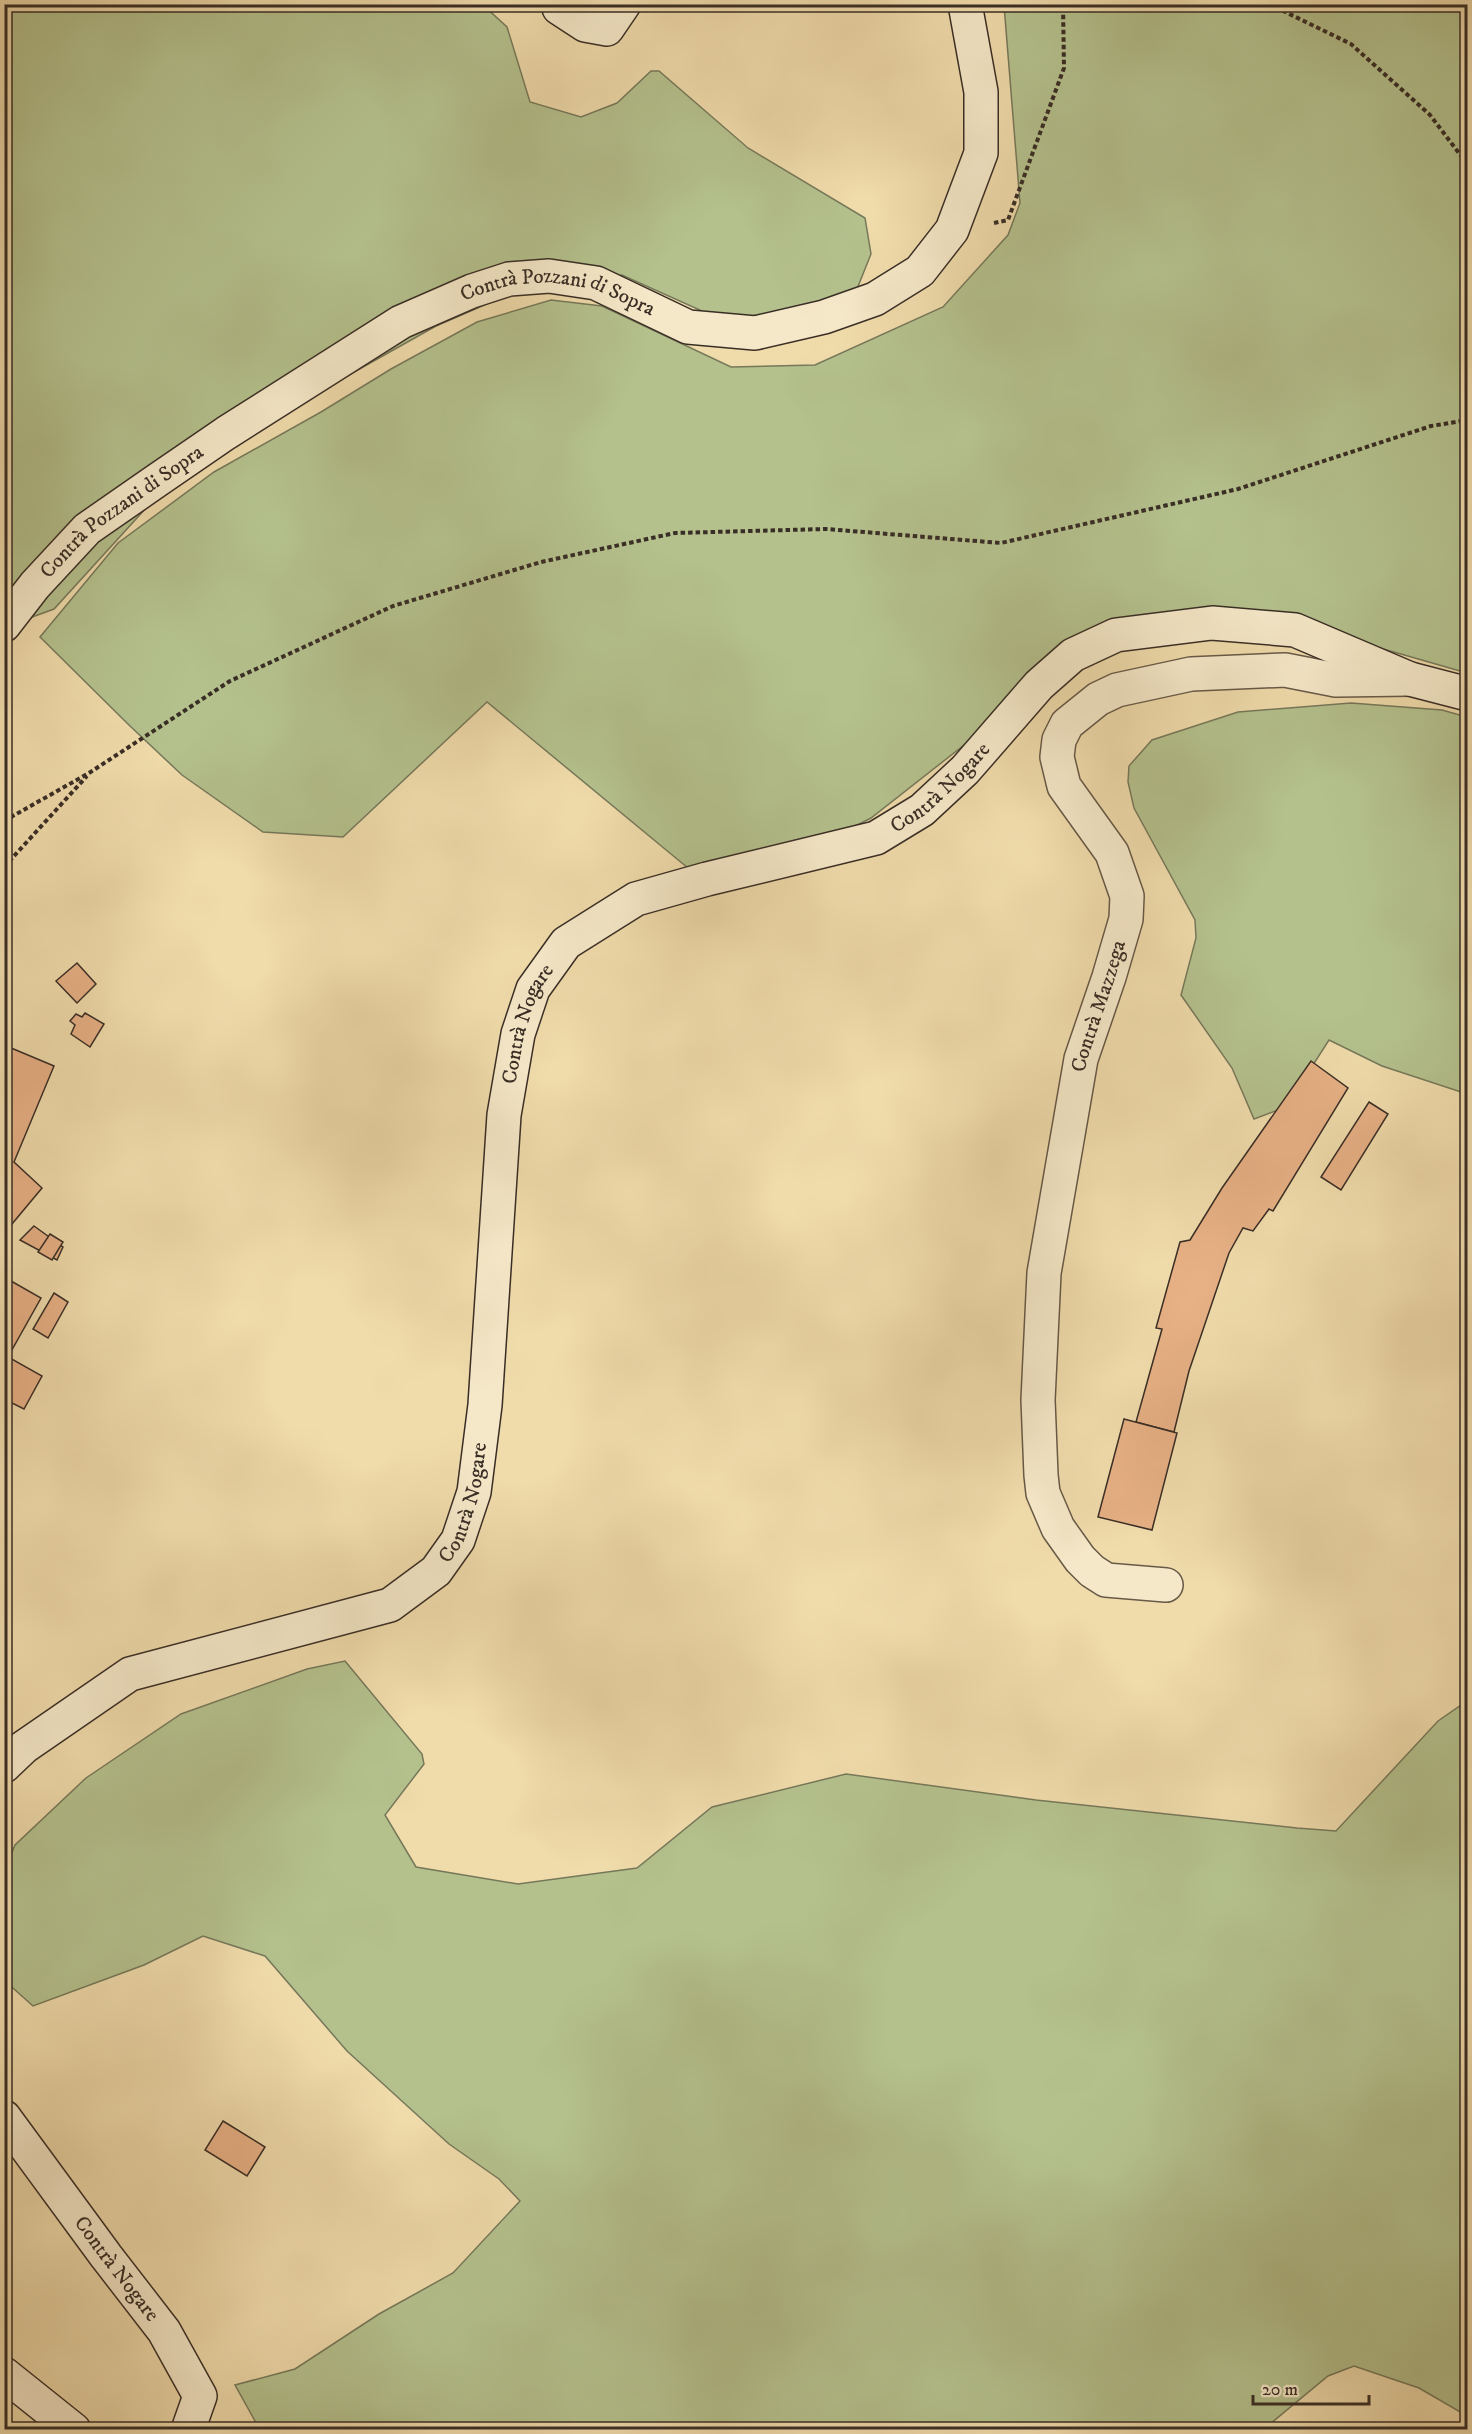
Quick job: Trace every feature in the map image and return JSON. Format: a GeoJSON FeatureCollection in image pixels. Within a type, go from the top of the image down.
{"type":"FeatureCollection","features":[{"type":"Feature","properties":{"kind":"street"},"geometry":{"type":"LineString","coordinates":[[558,4],[559,8],[585,25],[607,29],[624,4]]}},
{"type":"Feature","properties":{"kind":"street","name":"Contrà Pozzani di Sopra"},"geometry":{"type":"LineString","coordinates":[[4,625],[35,585],[87,529],[226,433],[401,322],[472,291],[509,279],[549,276],[596,283],[688,327],[755,333],[824,317],[875,299],[920,271],[952,230],[981,153],[981,92],[965,4]]}},
{"type":"Feature","properties":{"kind":"street","name":"Contrà Nogare"},"geometry":{"type":"LineString","coordinates":[[4,1766],[24,1747],[130,1674],[390,1605],[436,1570],[458,1540],[474,1492],[485,1405],[504,1115],[518,1034],[533,989],[566,943],[636,899],[707,879],[876,838],[922,810],[965,770],[1039,685],[1073,655],[1116,635],[1212,623],[1295,630],[1410,679]]}},
{"type":"Feature","properties":{"kind":"street","name":"Contrà Mazzega"},"geometry":{"type":"LineString","coordinates":[[1166,1585],[1106,1580],[1092,1571],[1080,1559],[1058,1528],[1043,1493],[1038,1400],[1044,1274],[1081,1059],[1126,919],[1126,896],[1112,853],[1064,786],[1057,757],[1059,740],[1067,724],[1098,699],[1117,690],[1191,674],[1285,670],[1336,680],[1410,679]]}},
{"type":"Feature","properties":{"kind":"street"},"geometry":{"type":"LineString","coordinates":[[1410,679],[1467,694]]}},
{"type":"Feature","properties":{"kind":"street","name":"Contrà Nogare"},"geometry":{"type":"LineString","coordinates":[[4,2117],[164,2331],[200,2396],[188,2430]]}},
{"type":"Feature","properties":{"kind":"street"},"geometry":{"type":"LineString","coordinates":[[4,2374],[74,2430]]}},
{"type":"Feature","properties":{"kind":"path"},"geometry":{"type":"LineString","coordinates":[[952,230],[1008,220],[1064,68],[1063,4]]}},
{"type":"Feature","properties":{"kind":"path"},"geometry":{"type":"LineString","coordinates":[[1269,4],[1351,44],[1430,116],[1467,165]]}},
{"type":"Feature","properties":{"kind":"path"},"geometry":{"type":"LineString","coordinates":[[4,821],[89,773],[241,676],[393,606],[541,561],[675,533],[826,529],[1001,543],[1238,489],[1431,426],[1467,420]]}},
{"type":"Feature","properties":{"kind":"path"},"geometry":{"type":"LineString","coordinates":[[4,867],[89,773]]}},
{"type":"Feature","properties":{"kind":"green space"},"geometry":{"type":"Polygon","coordinates":[[[4,5],[483,5],[507,27],[530,102],[581,117],[617,103],[651,71],[659,71],[748,148],[865,218],[871,254],[851,304],[818,327],[713,316],[622,275],[519,290],[436,326],[290,408],[147,507],[54,609],[5,627],[4,5]]]}},
{"type":"Feature","properties":{"kind":"green space"},"geometry":{"type":"Polygon","coordinates":[[[1004,5],[1467,5],[1467,673],[1265,615],[1129,623],[973,738],[871,818],[832,838],[694,873],[487,702],[343,837],[263,832],[182,775],[40,637],[118,543],[214,472],[477,322],[551,300],[602,306],[731,367],[815,365],[943,307],[1008,235],[1020,203],[1004,5]]]}},
{"type":"Feature","properties":{"kind":"green space"},"geometry":{"type":"Polygon","coordinates":[[[1351,703],[1442,710],[1467,717],[1467,1094],[1382,1066],[1329,1040],[1286,1107],[1254,1119],[1232,1068],[1181,995],[1196,938],[1195,920],[1134,808],[1128,782],[1129,766],[1152,740],[1238,712],[1351,703]]]}},
{"type":"Feature","properties":{"kind":"green space"},"geometry":{"type":"Polygon","coordinates":[[[345,1661],[422,1754],[424,1764],[385,1815],[416,1867],[518,1884],[637,1868],[712,1807],[846,1774],[1036,1800],[1336,1831],[1438,1721],[1467,1701],[1467,2416],[1419,2388],[1354,2366],[1328,2376],[1264,2429],[256,2429],[255,2421],[235,2385],[295,2369],[379,2314],[453,2273],[520,2201],[499,2179],[449,2144],[347,2051],[265,1956],[203,1936],[144,1965],[33,2006],[5,1981],[5,1869],[15,1845],[86,1778],[181,1714],[307,1669],[345,1661]]]}},
{"type":"Feature","properties":{"kind":"building"},"geometry":{"type":"Polygon","coordinates":[[[77,963],[96,984],[77,1003],[56,981],[77,963]]]}},
{"type":"Feature","properties":{"kind":"building"},"geometry":{"type":"Polygon","coordinates":[[[85,1013],[104,1024],[90,1047],[71,1034],[75,1025],[70,1021],[76,1014],[82,1017],[85,1013]]]}},
{"type":"Feature","properties":{"kind":"building"},"geometry":{"type":"Polygon","coordinates":[[[4,1045],[54,1066],[14,1162],[42,1188],[4,1236],[4,1045]]]}},
{"type":"Feature","properties":{"kind":"building"},"geometry":{"type":"Polygon","coordinates":[[[1311,1061],[1348,1088],[1273,1211],[1269,1209],[1253,1231],[1243,1228],[1229,1253],[1189,1371],[1174,1432],[1136,1422],[1162,1329],[1156,1328],[1180,1242],[1190,1240],[1222,1188],[1311,1061]]]}},
{"type":"Feature","properties":{"kind":"building"},"geometry":{"type":"Polygon","coordinates":[[[1369,1102],[1388,1114],[1341,1190],[1321,1177],[1369,1102]]]}},
{"type":"Feature","properties":{"kind":"building"},"geometry":{"type":"Polygon","coordinates":[[[34,1226],[63,1247],[57,1260],[20,1240],[34,1226]]]}},
{"type":"Feature","properties":{"kind":"building"},"geometry":{"type":"Polygon","coordinates":[[[50,1234],[63,1242],[52,1260],[38,1252],[50,1234]]]}},
{"type":"Feature","properties":{"kind":"building"},"geometry":{"type":"Polygon","coordinates":[[[4,1277],[41,1298],[8,1357],[42,1376],[24,1409],[4,1399],[4,1277]]]}},
{"type":"Feature","properties":{"kind":"building"},"geometry":{"type":"Polygon","coordinates":[[[54,1293],[68,1302],[48,1338],[33,1329],[54,1293]]]}},
{"type":"Feature","properties":{"kind":"building"},"geometry":{"type":"Polygon","coordinates":[[[1124,1419],[1177,1433],[1152,1530],[1098,1517],[1124,1419]]]}},
{"type":"Feature","properties":{"kind":"building"},"geometry":{"type":"Polygon","coordinates":[[[223,2121],[265,2147],[247,2176],[205,2150],[223,2121]]]}}]}
